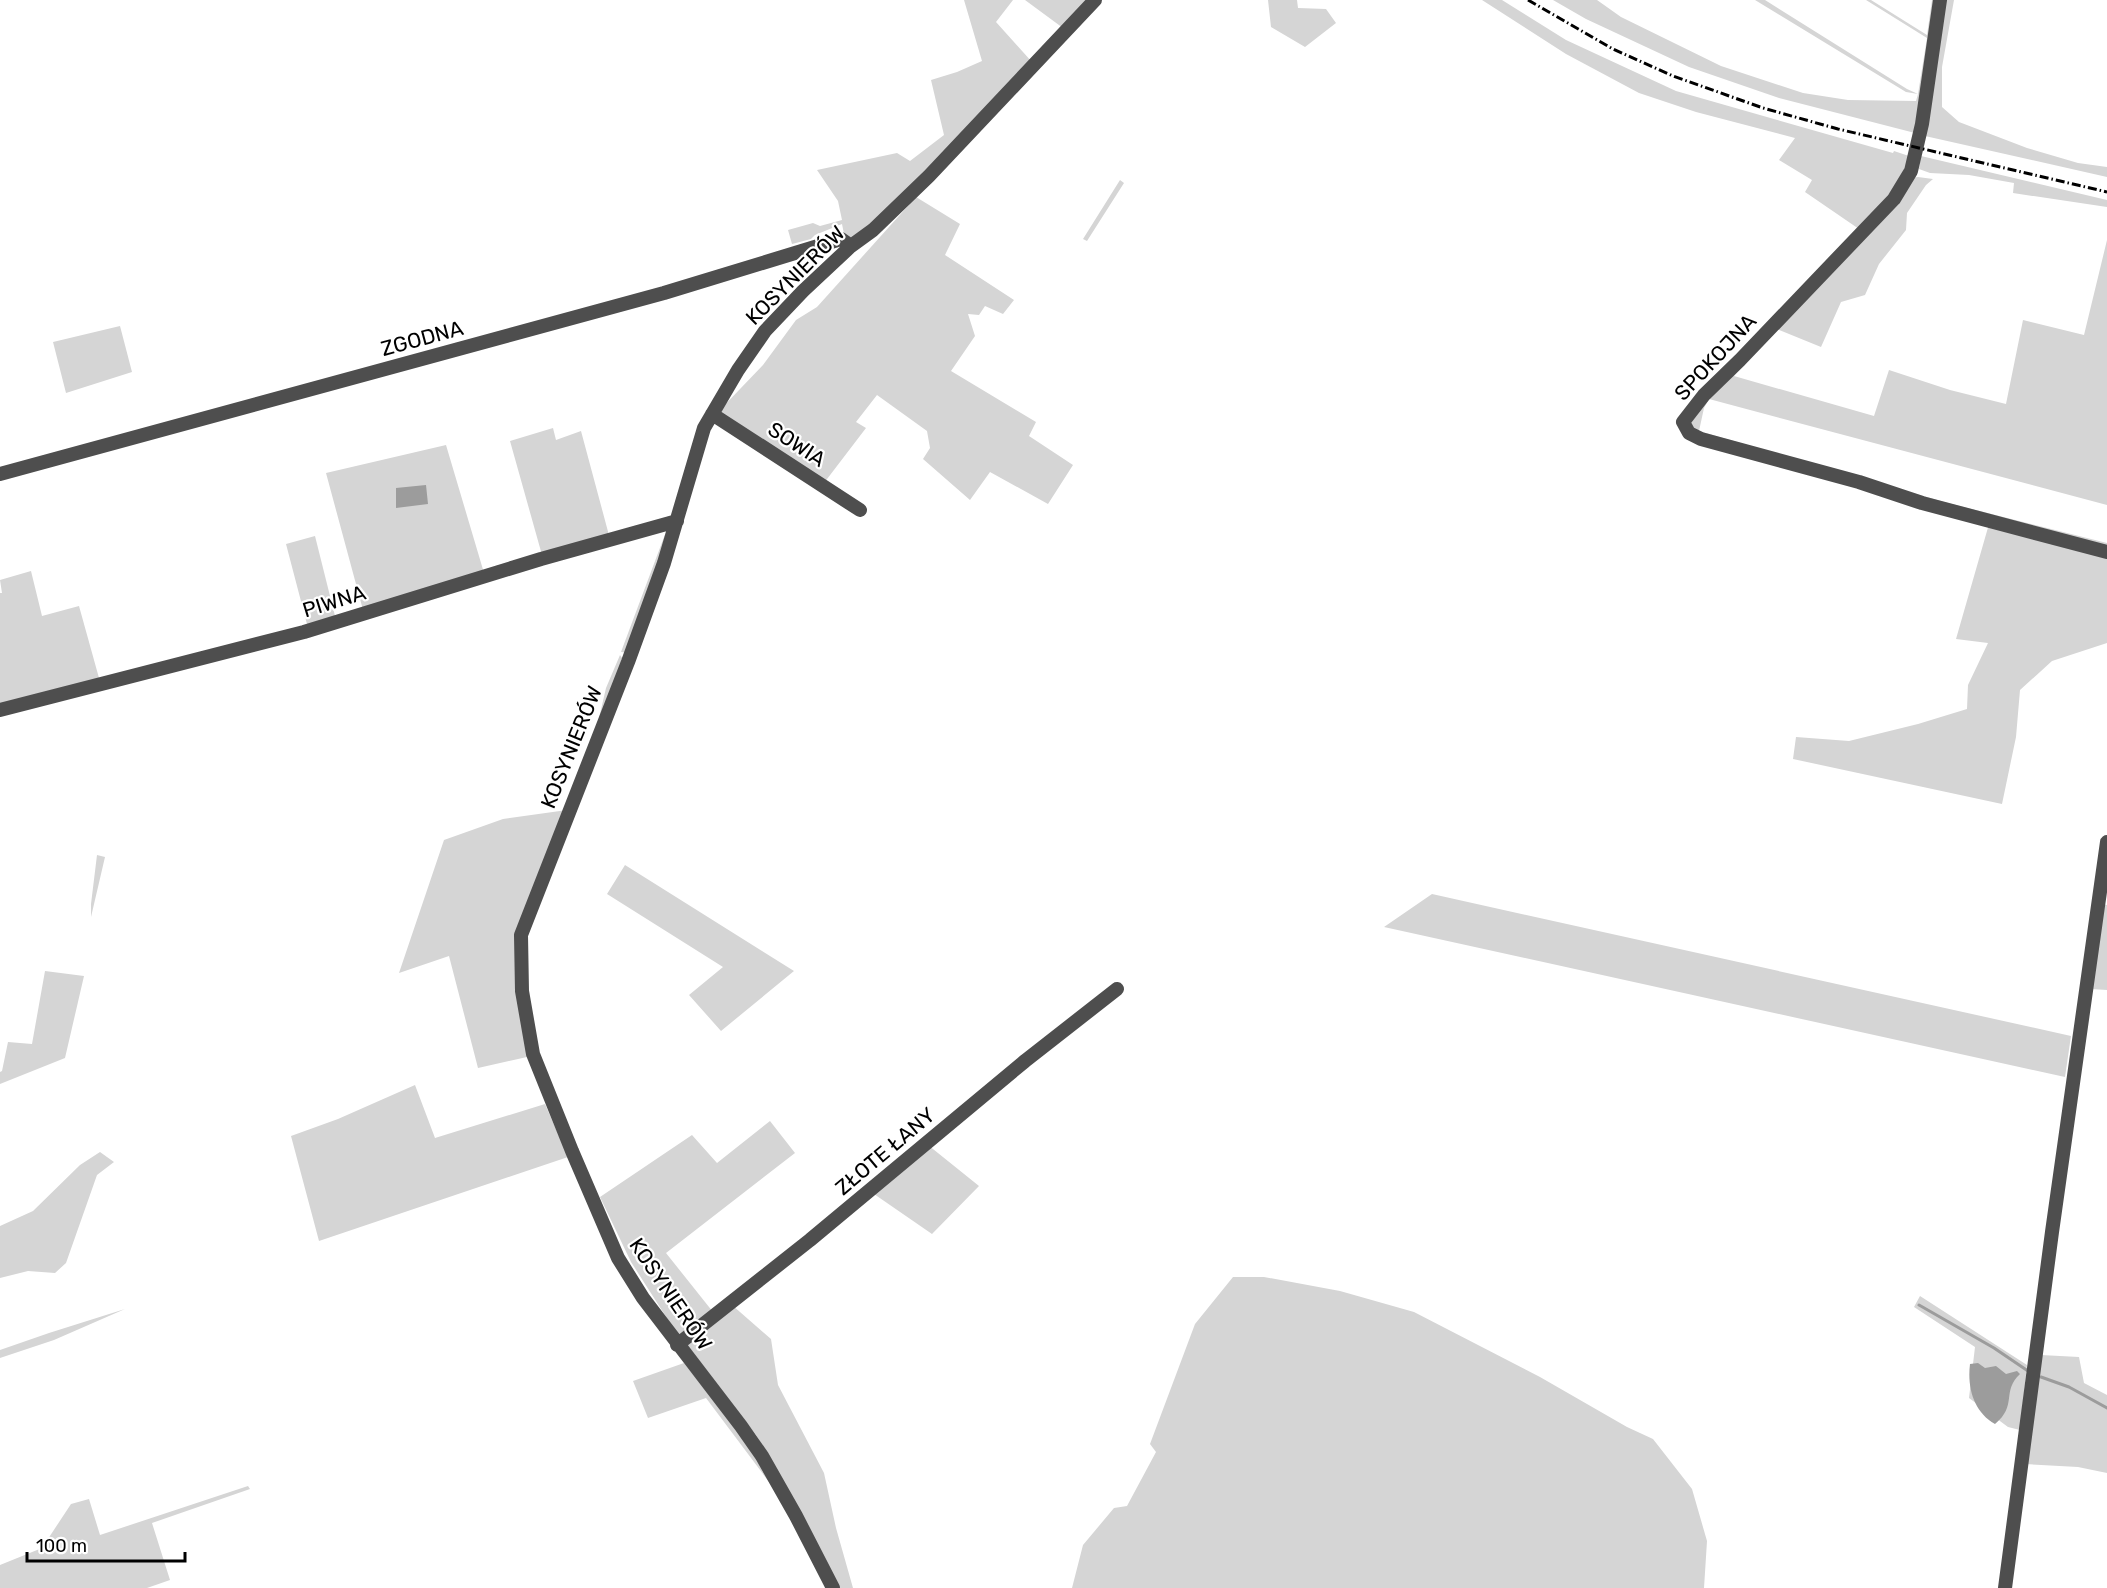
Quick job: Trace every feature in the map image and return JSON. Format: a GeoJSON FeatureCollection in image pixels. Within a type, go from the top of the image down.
{"type":"FeatureCollection","features":[{"type":"Feature","properties":{"kind":"street","name":"KOSYNIERÓW"},"geometry":{"type":"LineString","coordinates":[[833,1588],[762,1456],[677,1345],[618,1258],[533,1054],[522,991],[521,935],[631,655],[677,521],[704,428],[738,370],[765,331],[803,291],[851,246],[873,230],[929,176],[1095,0]]}},
{"type":"Feature","properties":{"kind":"street","name":"SPOKOJNA"},"geometry":{"type":"LineString","coordinates":[[1940,0],[1927,98],[1911,171],[1894,199],[1704,395],[1683,422],[1689,433],[1701,439],[1859,482],[1922,503],[2107,552]]}},
{"type":"Feature","properties":{"kind":"street","name":"ZGODNA"},"geometry":{"type":"LineString","coordinates":[[0,474],[664,293],[841,239],[851,246]]}},
{"type":"Feature","properties":{"kind":"street","name":"SOWIA"},"geometry":{"type":"LineString","coordinates":[[712,414],[860,510]]}},
{"type":"Feature","properties":{"kind":"street","name":"PIWNA"},"geometry":{"type":"LineString","coordinates":[[0,710],[304,632],[677,521]]}},
{"type":"Feature","properties":{"kind":"street"},"geometry":{"type":"LineString","coordinates":[[2005,1588],[2107,842]]}},
{"type":"Feature","properties":{"kind":"street","name":"ZŁOTE ŁANY"},"geometry":{"type":"LineString","coordinates":[[677,1345],[810,1240],[1024,1061],[1117,989]]}},
{"type":"Feature","properties":{"kind":"shaded area"},"geometry":{"type":"Polygon","coordinates":[[[964,0],[1013,0],[996,22],[1032,62],[953,144],[857,237],[845,239],[842,224],[815,235],[811,239],[792,244],[788,230],[813,223],[820,226],[842,220],[838,201],[817,170],[897,153],[910,161],[944,135],[931,80],[982,61],[964,0]]]}},
{"type":"Feature","properties":{"kind":"shaded area"},"geometry":{"type":"Polygon","coordinates":[[[1025,0],[1088,0],[1063,28],[1025,0]]]}},
{"type":"Feature","properties":{"kind":"shaded area"},"geometry":{"type":"Polygon","coordinates":[[[1268,0],[1297,0],[1298,8],[1326,9],[1336,23],[1305,47],[1271,27],[1268,0]]]}},
{"type":"Feature","properties":{"kind":"shaded area"},"geometry":{"type":"Polygon","coordinates":[[[1482,0],[1502,0],[1566,40],[1676,91],[1893,153],[1894,151],[1909,156],[1905,167],[1889,195],[1859,229],[1805,192],[1812,180],[1779,160],[1795,138],[1696,112],[1639,93],[1566,54],[1482,0]]]}},
{"type":"Feature","properties":{"kind":"shaded area"},"geometry":{"type":"Polygon","coordinates":[[[1553,0],[1597,0],[1621,17],[1721,66],[1803,93],[1848,100],[1916,101],[1927,38],[1866,0],[1871,0],[1927,35],[1932,0],[1937,0],[1915,133],[1779,98],[1689,67],[1586,19],[1553,0]]]}},
{"type":"Feature","properties":{"kind":"shaded area"},"geometry":{"type":"Polygon","coordinates":[[[1755,0],[1765,0],[1918,94],[1906,92],[1755,0]]]}},
{"type":"Feature","properties":{"kind":"shaded area"},"geometry":{"type":"Polygon","coordinates":[[[1943,0],[1954,0],[1942,67],[1942,107],[1959,122],[2027,148],[2078,163],[2107,167],[2107,177],[1925,136],[1943,0]]]}},
{"type":"Feature","properties":{"kind":"shaded area"},"geometry":{"type":"Polygon","coordinates":[[[1921,156],[2107,200],[2107,207],[2013,193],[2014,183],[1969,175],[1930,173],[1919,169],[1921,156]]]}},
{"type":"Feature","properties":{"kind":"shaded area"},"geometry":{"type":"Polygon","coordinates":[[[1911,178],[1933,179],[1926,185],[1907,213],[1906,230],[1879,264],[1865,295],[1841,302],[1821,347],[1774,328],[1734,376],[1874,416],[1889,370],[1950,390],[2006,404],[2023,320],[2084,335],[2107,240],[2107,505],[1709,399],[1704,408],[1699,431],[1944,502],[2107,543],[2107,550],[1694,433],[1690,427],[1691,417],[1911,178]]]}},
{"type":"Feature","properties":{"kind":"shaded area"},"geometry":{"type":"Polygon","coordinates":[[[1120,180],[1124,183],[1087,241],[1083,239],[1120,180]]]}},
{"type":"Feature","properties":{"kind":"shaded area"},"geometry":{"type":"Polygon","coordinates":[[[916,197],[960,224],[945,255],[1014,300],[1003,314],[985,306],[979,315],[968,314],[975,336],[951,371],[1036,422],[1029,436],[1073,465],[1048,504],[990,472],[970,500],[923,459],[930,448],[927,431],[877,395],[856,422],[866,428],[824,483],[717,413],[763,365],[796,320],[817,307],[916,197]]]}},
{"type":"Feature","properties":{"kind":"shaded area"},"geometry":{"type":"Polygon","coordinates":[[[120,326],[132,372],[66,393],[53,342],[120,326]]]}},
{"type":"Feature","properties":{"kind":"shaded area"},"geometry":{"type":"Polygon","coordinates":[[[553,428],[556,440],[581,431],[610,539],[542,555],[510,441],[553,428]]]}},
{"type":"Feature","properties":{"kind":"shaded area"},"geometry":{"type":"Polygon","coordinates":[[[446,445],[484,573],[363,610],[326,473],[446,445]]]}},
{"type":"Feature","properties":{"kind":"shaded area"},"geometry":{"type":"Polygon","coordinates":[[[426,485],[428,504],[396,508],[396,488],[426,485]]]}},
{"type":"Feature","properties":{"kind":"shaded area"},"geometry":{"type":"Polygon","coordinates":[[[1989,524],[2107,557],[2107,643],[2052,661],[2020,690],[2016,737],[2002,804],[1793,759],[1796,737],[1849,741],[1967,709],[1968,685],[1988,643],[1956,639],[1989,524]]]}},
{"type":"Feature","properties":{"kind":"shaded area"},"geometry":{"type":"Polygon","coordinates":[[[673,525],[628,653],[621,652],[667,529],[673,525]]]}},
{"type":"Feature","properties":{"kind":"shaded area"},"geometry":{"type":"Polygon","coordinates":[[[315,536],[336,620],[308,628],[286,544],[315,536]]]}},
{"type":"Feature","properties":{"kind":"shaded area"},"geometry":{"type":"Polygon","coordinates":[[[31,571],[42,616],[79,606],[99,678],[0,704],[0,593],[2,593],[0,580],[31,571]]]}},
{"type":"Feature","properties":{"kind":"shaded area"},"geometry":{"type":"Polygon","coordinates":[[[620,655],[625,662],[594,740],[606,688],[620,655]]]}},
{"type":"Feature","properties":{"kind":"shaded area"},"geometry":{"type":"Polygon","coordinates":[[[567,810],[517,935],[527,1057],[478,1068],[449,956],[399,973],[444,840],[503,819],[567,810]]]}},
{"type":"Feature","properties":{"kind":"shaded area"},"geometry":{"type":"Polygon","coordinates":[[[97,855],[105,857],[91,917],[91,904],[97,855]]]}},
{"type":"Feature","properties":{"kind":"shaded area"},"geometry":{"type":"Polygon","coordinates":[[[625,865],[794,971],[721,1031],[689,995],[723,967],[607,894],[625,865]]]}},
{"type":"Feature","properties":{"kind":"shaded area"},"geometry":{"type":"Polygon","coordinates":[[[1432,894],[2071,1036],[2065,1077],[1384,927],[1432,894]]]}},
{"type":"Feature","properties":{"kind":"shaded area"},"geometry":{"type":"Polygon","coordinates":[[[2102,904],[2107,905],[2107,990],[2091,989],[2102,904]]]}},
{"type":"Feature","properties":{"kind":"shaded area"},"geometry":{"type":"Polygon","coordinates":[[[45,971],[84,976],[65,1058],[0,1084],[0,1072],[8,1042],[32,1044],[45,971]]]}},
{"type":"Feature","properties":{"kind":"shaded area"},"geometry":{"type":"Polygon","coordinates":[[[415,1085],[435,1138],[545,1104],[568,1157],[319,1241],[291,1136],[338,1119],[415,1085]]]}},
{"type":"Feature","properties":{"kind":"shaded area"},"geometry":{"type":"Polygon","coordinates":[[[770,1121],[795,1153],[666,1253],[713,1312],[679,1337],[631,1262],[600,1197],[692,1135],[717,1163],[770,1121]]]}},
{"type":"Feature","properties":{"kind":"shaded area"},"geometry":{"type":"Polygon","coordinates":[[[928,1145],[979,1186],[932,1234],[874,1194],[928,1145]]]}},
{"type":"Feature","properties":{"kind":"shaded area"},"geometry":{"type":"Polygon","coordinates":[[[100,1152],[114,1162],[97,1175],[66,1263],[55,1273],[28,1271],[0,1278],[0,1226],[33,1211],[80,1165],[100,1152]]]}},
{"type":"Feature","properties":{"kind":"shaded area"},"geometry":{"type":"Polygon","coordinates":[[[1233,1277],[1264,1277],[1340,1291],[1414,1312],[1653,1439],[1692,1489],[1707,1541],[1704,1588],[1072,1588],[1083,1545],[1114,1508],[1127,1506],[1156,1452],[1150,1444],[1195,1324],[1233,1277]]]}},
{"type":"Feature","properties":{"kind":"shaded area"},"geometry":{"type":"Polygon","coordinates":[[[1920,1296],[2027,1365],[2020,1430],[2008,1427],[1969,1398],[1975,1347],[1914,1307],[1920,1296]]]}},
{"type":"Feature","properties":{"kind":"shaded area"},"geometry":{"type":"Polygon","coordinates":[[[732,1305],[771,1339],[778,1385],[824,1473],[836,1528],[853,1588],[838,1588],[788,1489],[756,1435],[685,1342],[732,1305]]]}},
{"type":"Feature","properties":{"kind":"shaded area"},"geometry":{"type":"Polygon","coordinates":[[[125,1309],[54,1340],[0,1358],[0,1350],[125,1309]]]}},
{"type":"Feature","properties":{"kind":"shaded area"},"geometry":{"type":"Polygon","coordinates":[[[2041,1355],[2079,1357],[2084,1383],[2107,1395],[2107,1473],[2078,1467],[2025,1464],[2041,1355]]]}},
{"type":"Feature","properties":{"kind":"shaded area"},"geometry":{"type":"Polygon","coordinates":[[[684,1363],[735,1427],[784,1502],[706,1398],[648,1418],[633,1381],[684,1363]]]}},
{"type":"Feature","properties":{"kind":"shaded area"},"geometry":{"type":"Polygon","coordinates":[[[1978,1363],[1985,1368],[1996,1366],[2006,1374],[2017,1371],[2020,1374],[2011,1387],[2006,1411],[1995,1424],[1977,1406],[1971,1390],[1970,1364],[1978,1363]]]}},
{"type":"Feature","properties":{"kind":"shaded area"},"geometry":{"type":"Polygon","coordinates":[[[248,1486],[250,1489],[152,1523],[170,1580],[147,1588],[0,1588],[0,1565],[42,1548],[71,1504],[89,1499],[100,1535],[248,1486]]]}},
{"type":"Feature","properties":{"kind":"waterway"},"geometry":{"type":"LineString","coordinates":[[1919,1305],[1994,1348],[2028,1371]]}},
{"type":"Feature","properties":{"kind":"waterway"},"geometry":{"type":"LineString","coordinates":[[2041,1377],[2069,1387],[2107,1408]]}},
{"type":"Feature","properties":{"kind":"railway"},"geometry":{"type":"LineString","coordinates":[[1528,0],[1613,49],[1673,76],[1763,108],[1838,129],[2107,192]]}}]}
